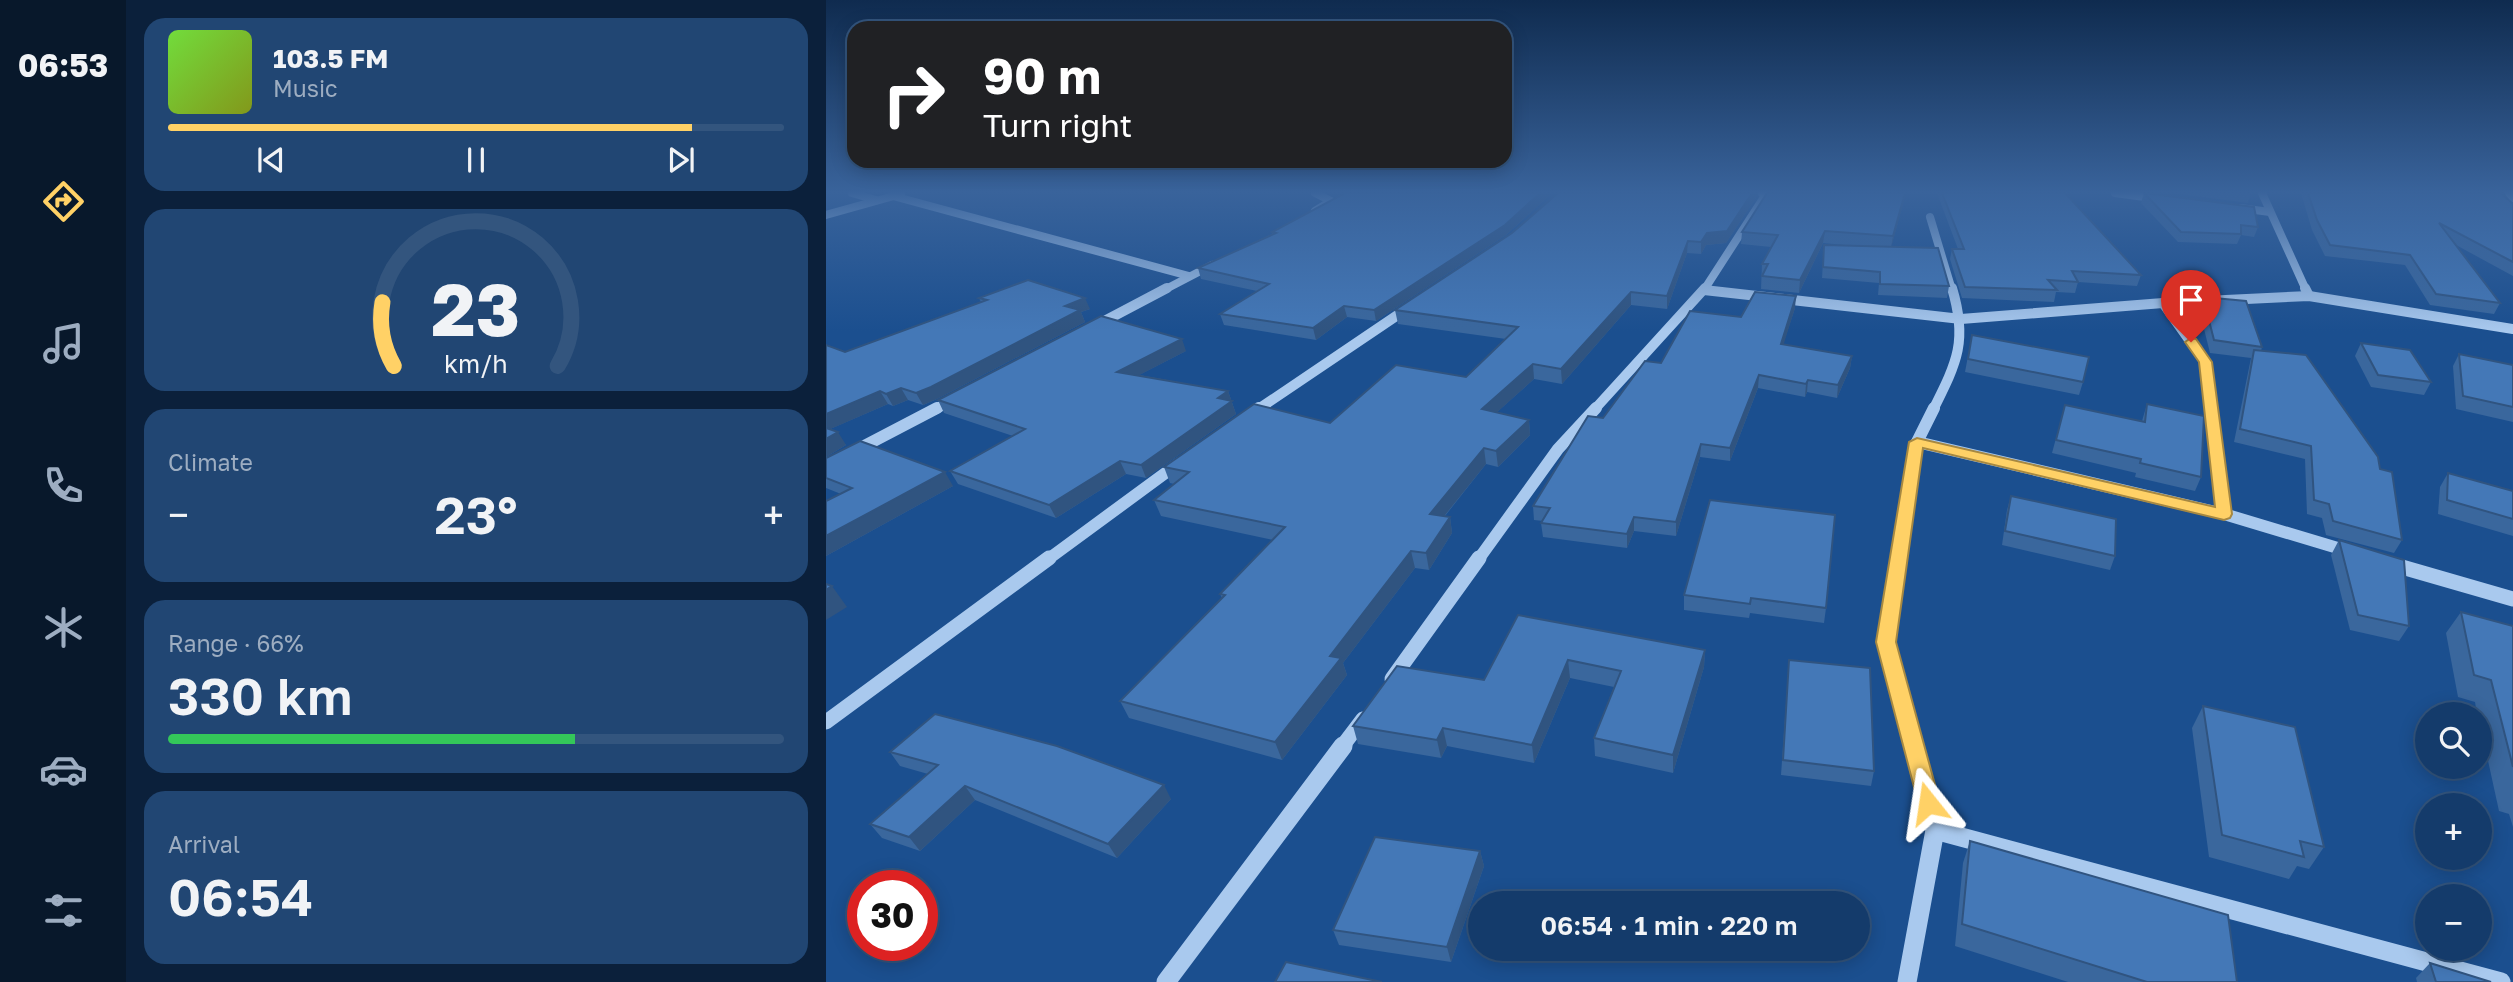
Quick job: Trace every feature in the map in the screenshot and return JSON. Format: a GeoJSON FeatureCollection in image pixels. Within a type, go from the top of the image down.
{"type":"FeatureCollection","features":[{"type":"Feature","properties":{"kind":"street"},"geometry":{"type":"LineString","coordinates":[[1055,239],[1189,276]]}},
{"type":"Feature","properties":{"kind":"street"},"geometry":{"type":"LineString","coordinates":[[1166,982],[1287,825],[1558,449],[1704,290],[1737,239]]}},
{"type":"Feature","properties":{"kind":"street"},"geometry":{"type":"LineString","coordinates":[[1907,982],[1935,830],[1886,642],[1917,442],[1952,372],[1961,335],[1961,320],[1937,239]]}},
{"type":"Feature","properties":{"kind":"street"},"geometry":{"type":"LineString","coordinates":[[2282,239],[2309,296]]}},
{"type":"Feature","properties":{"kind":"street"},"geometry":{"type":"LineString","coordinates":[[1079,334],[1224,258]]}},
{"type":"Feature","properties":{"kind":"street"},"geometry":{"type":"LineString","coordinates":[[1704,290],[1961,320],[2163,303],[2309,296],[2513,329]]}},
{"type":"Feature","properties":{"kind":"street"},"geometry":{"type":"LineString","coordinates":[[1239,421],[1420,300]]}},
{"type":"Feature","properties":{"kind":"street"},"geometry":{"type":"LineString","coordinates":[[2163,303],[2205,362],[2224,514]]}},
{"type":"Feature","properties":{"kind":"street"},"geometry":{"type":"LineString","coordinates":[[826,466],[970,392]]}},
{"type":"Feature","properties":{"kind":"street"},"geometry":{"type":"LineString","coordinates":[[1917,442],[2224,514],[2513,599]]}},
{"type":"Feature","properties":{"kind":"street"},"geometry":{"type":"LineString","coordinates":[[826,722],[1194,452]]}},
{"type":"Feature","properties":{"kind":"street"},"geometry":{"type":"LineString","coordinates":[[1935,830],[2501,982]]}},
{"type":"Feature","properties":{"kind":"building"},"geometry":{"type":"Polygon","coordinates":[[[1263,239],[1484,239],[1374,310],[1344,306],[1313,328],[1220,314],[1269,284],[1198,268],[1263,239]]]}},
{"type":"Feature","properties":{"kind":"building"},"geometry":{"type":"Polygon","coordinates":[[[1503,239],[1703,239],[1701,242],[1688,241],[1667,296],[1631,292],[1561,369],[1533,364],[1482,409],[1529,420],[1496,451],[1484,448],[1430,514],[1450,517],[1426,553],[1411,551],[1330,656],[1341,658],[1275,742],[1120,701],[1225,595],[1220,594],[1285,527],[1154,500],[1189,472],[1164,467],[1254,404],[1330,423],[1396,365],[1466,377],[1518,327],[1395,310],[1503,239]]]}},
{"type":"Feature","properties":{"kind":"building"},"geometry":{"type":"Polygon","coordinates":[[[1776,239],[1821,239],[1800,280],[1762,276],[1768,264],[1762,264],[1776,239]]]}},
{"type":"Feature","properties":{"kind":"building"},"geometry":{"type":"Polygon","coordinates":[[[1960,239],[2107,239],[2141,275],[2072,271],[2078,282],[2048,280],[2057,290],[1965,287],[1952,249],[1964,249],[1960,239]]]}},
{"type":"Feature","properties":{"kind":"building"},"geometry":{"type":"Polygon","coordinates":[[[2327,239],[2451,239],[2500,303],[2436,294],[2410,255],[2330,245],[2327,239]]]}},
{"type":"Feature","properties":{"kind":"building"},"geometry":{"type":"Polygon","coordinates":[[[2469,239],[2513,239],[2513,262],[2469,239]]]}},
{"type":"Feature","properties":{"kind":"building"},"geometry":{"type":"Polygon","coordinates":[[[1824,245],[1938,248],[1949,286],[1880,284],[1880,272],[1823,267],[1824,245]]]}},
{"type":"Feature","properties":{"kind":"building"},"geometry":{"type":"Polygon","coordinates":[[[1028,280],[1085,298],[1065,306],[1080,310],[931,387],[916,393],[901,388],[886,394],[880,391],[826,414],[826,345],[845,352],[987,300],[979,298],[1028,280]]]}},
{"type":"Feature","properties":{"kind":"building"},"geometry":{"type":"Polygon","coordinates":[[[1755,292],[1796,296],[1781,344],[1852,356],[1838,385],[1808,380],[1806,384],[1759,375],[1730,448],[1701,444],[1676,522],[1634,517],[1627,534],[1541,523],[1550,508],[1533,506],[1588,416],[1603,418],[1645,361],[1661,363],[1690,311],[1741,317],[1755,292]]]}},
{"type":"Feature","properties":{"kind":"building"},"geometry":{"type":"Polygon","coordinates":[[[2203,297],[2246,301],[2262,347],[2214,340],[2203,297]]]}},
{"type":"Feature","properties":{"kind":"building"},"geometry":{"type":"Polygon","coordinates":[[[1101,316],[1182,339],[1117,372],[1228,391],[1218,398],[1232,401],[1141,465],[1120,461],[1049,505],[950,471],[1025,429],[938,400],[1101,316]]]}},
{"type":"Feature","properties":{"kind":"building"},"geometry":{"type":"Polygon","coordinates":[[[1972,335],[2089,357],[2083,382],[1968,359],[1972,335]]]}},
{"type":"Feature","properties":{"kind":"building"},"geometry":{"type":"Polygon","coordinates":[[[2361,343],[2410,350],[2431,382],[2378,375],[2361,343]]]}},
{"type":"Feature","properties":{"kind":"building"},"geometry":{"type":"Polygon","coordinates":[[[2254,350],[2306,355],[2378,457],[2380,469],[2392,472],[2402,540],[2333,521],[2329,504],[2314,500],[2311,446],[2240,429],[2254,350]]]}},
{"type":"Feature","properties":{"kind":"building"},"geometry":{"type":"Polygon","coordinates":[[[2459,354],[2513,365],[2513,407],[2463,396],[2459,354]]]}},
{"type":"Feature","properties":{"kind":"building"},"geometry":{"type":"Polygon","coordinates":[[[2147,404],[2204,416],[2201,477],[2140,463],[2141,459],[2056,440],[2065,405],[2145,422],[2147,404]]]}},
{"type":"Feature","properties":{"kind":"building"},"geometry":{"type":"Polygon","coordinates":[[[826,428],[838,432],[826,439],[826,428]]]}},
{"type":"Feature","properties":{"kind":"building"},"geometry":{"type":"Polygon","coordinates":[[[860,441],[945,472],[826,536],[826,501],[852,488],[826,478],[826,458],[860,441]]]}},
{"type":"Feature","properties":{"kind":"building"},"geometry":{"type":"Polygon","coordinates":[[[2448,473],[2513,491],[2513,519],[2447,500],[2448,473]]]}},
{"type":"Feature","properties":{"kind":"building"},"geometry":{"type":"Polygon","coordinates":[[[2011,496],[2116,519],[2115,556],[2005,531],[2011,496]]]}},
{"type":"Feature","properties":{"kind":"building"},"geometry":{"type":"Polygon","coordinates":[[[1710,500],[1835,515],[1826,608],[1751,598],[1750,604],[1684,595],[1710,500]]]}},
{"type":"Feature","properties":{"kind":"building"},"geometry":{"type":"Polygon","coordinates":[[[2339,540],[2404,560],[2409,626],[2358,615],[2339,540]]]}},
{"type":"Feature","properties":{"kind":"building"},"geometry":{"type":"Polygon","coordinates":[[[2461,612],[2513,626],[2513,767],[2491,680],[2474,675],[2461,612]]]}},
{"type":"Feature","properties":{"kind":"building"},"geometry":{"type":"Polygon","coordinates":[[[1518,615],[1705,650],[1673,755],[1594,738],[1621,671],[1568,660],[1532,745],[1443,728],[1437,740],[1353,726],[1397,666],[1484,680],[1518,615]]]}},
{"type":"Feature","properties":{"kind":"building"},"geometry":{"type":"Polygon","coordinates":[[[1789,660],[1870,668],[1874,771],[1783,760],[1789,660]]]}},
{"type":"Feature","properties":{"kind":"building"},"geometry":{"type":"Polygon","coordinates":[[[2203,706],[2295,727],[2324,847],[2300,841],[2304,857],[2222,835],[2203,706]]]}},
{"type":"Feature","properties":{"kind":"building"},"geometry":{"type":"Polygon","coordinates":[[[935,714],[1057,746],[1164,785],[1108,844],[965,786],[909,837],[870,824],[938,765],[890,752],[935,714]]]}},
{"type":"Feature","properties":{"kind":"building"},"geometry":{"type":"Polygon","coordinates":[[[1375,837],[1480,851],[1447,947],[1333,930],[1375,837]]]}},
{"type":"Feature","properties":{"kind":"building"},"geometry":{"type":"Polygon","coordinates":[[[1970,841],[2228,915],[2237,982],[2147,982],[1962,924],[1970,841]]]}},
{"type":"Feature","properties":{"kind":"building"},"geometry":{"type":"Polygon","coordinates":[[[1286,962],[1382,982],[1275,982],[1286,962]]]}},
{"type":"Feature","properties":{"kind":"building"},"geometry":{"type":"Polygon","coordinates":[[[2430,963],[2491,982],[2436,982],[2430,963]]]}},
{"type":"Feature","properties":{"kind":"route"},"geometry":{"type":"LineString","coordinates":[[1928,803],[1886,642],[1917,442],[2224,514],[2205,362],[2191,342]]}}]}
